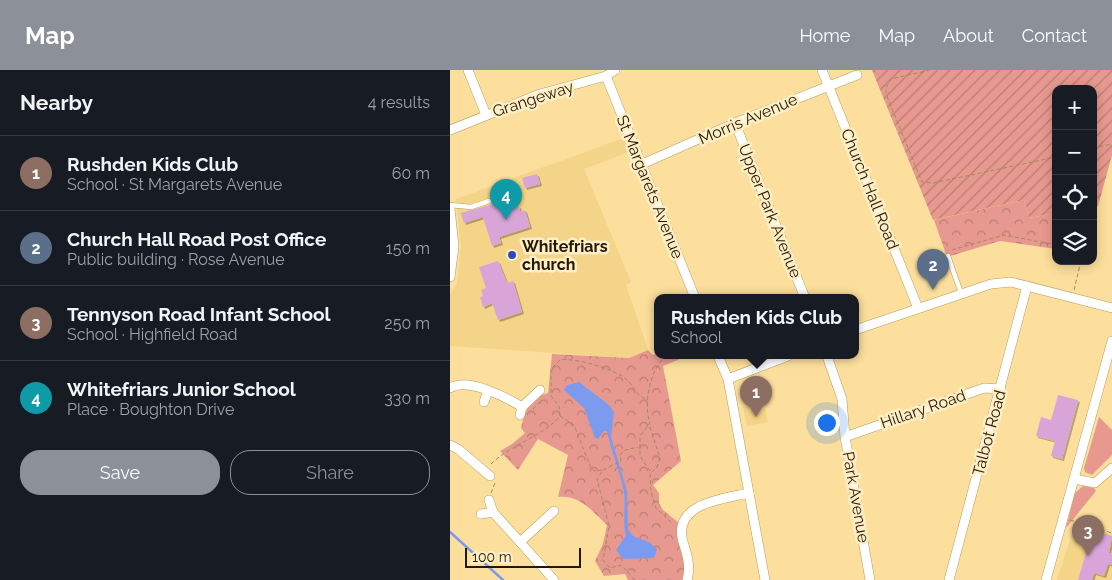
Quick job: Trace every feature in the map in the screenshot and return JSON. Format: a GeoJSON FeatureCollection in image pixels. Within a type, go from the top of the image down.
{"type":"FeatureCollection","features":[{"type":"Feature","properties":{"kind":"street"},"geometry":{"type":"LineString","coordinates":[[468,70],[486,115]]}},
{"type":"Feature","properties":{"kind":"street","name":"Grangeway"},"geometry":{"type":"LineString","coordinates":[[450,130],[540,94],[606,76],[615,70]]}},
{"type":"Feature","properties":{"kind":"street","name":"Church Hall Road"},"geometry":{"type":"LineString","coordinates":[[822,70],[918,308]]}},
{"type":"Feature","properties":{"kind":"street","name":"Morris Avenue"},"geometry":{"type":"LineString","coordinates":[[640,165],[735,123],[857,75]]}},
{"type":"Feature","properties":{"kind":"street","name":"St Margarets Avenue"},"geometry":{"type":"LineString","coordinates":[[606,76],[640,165],[693,294]]}},
{"type":"Feature","properties":{"kind":"street","name":"Upper Park Avenue"},"geometry":{"type":"LineString","coordinates":[[735,123],[803,294]]}},
{"type":"Feature","properties":{"kind":"street"},"geometry":{"type":"LineString","coordinates":[[450,210],[454,247],[450,277]]}},
{"type":"Feature","properties":{"kind":"street"},"geometry":{"type":"LineString","coordinates":[[859,329],[961,293],[991,284],[1010,282],[1112,308]]}},
{"type":"Feature","properties":{"kind":"street","name":"Talbot Road"},"geometry":{"type":"LineString","coordinates":[[949,580],[1028,286]]}},
{"type":"Feature","properties":{"kind":"street"},"geometry":{"type":"LineString","coordinates":[[1046,580],[1112,341]]}},
{"type":"Feature","properties":{"kind":"street"},"geometry":{"type":"LineString","coordinates":[[719,359],[728,379],[764,580]]}},
{"type":"Feature","properties":{"kind":"street"},"geometry":{"type":"LineString","coordinates":[[728,379],[780,359]]}},
{"type":"Feature","properties":{"kind":"street","name":"Park Avenue"},"geometry":{"type":"LineString","coordinates":[[828,359],[842,399],[845,437],[870,580]]}},
{"type":"Feature","properties":{"kind":"street"},"geometry":{"type":"LineString","coordinates":[[450,388],[455,385],[466,384],[488,391],[521,411],[540,390]]}},
{"type":"Feature","properties":{"kind":"street","name":"Hillary Road"},"geometry":{"type":"LineString","coordinates":[[845,437],[984,388],[1001,389]]}},
{"type":"Feature","properties":{"kind":"street"},"geometry":{"type":"LineString","coordinates":[[484,402],[488,391]]}},
{"type":"Feature","properties":{"kind":"street"},"geometry":{"type":"LineString","coordinates":[[450,445],[458,449],[487,474]]}},
{"type":"Feature","properties":{"kind":"street"},"geometry":{"type":"LineString","coordinates":[[1074,479],[1095,483],[1112,468]]}},
{"type":"Feature","properties":{"kind":"street"},"geometry":{"type":"LineString","coordinates":[[686,580],[688,559],[682,528],[691,510],[704,503],[749,493]]}},
{"type":"Feature","properties":{"kind":"street"},"geometry":{"type":"LineString","coordinates":[[489,500],[493,512],[554,580]]}},
{"type":"Feature","properties":{"kind":"street"},"geometry":{"type":"LineString","coordinates":[[520,542],[554,511]]}},
{"type":"Feature","properties":{"kind":"street"},"geometry":{"type":"LineString","coordinates":[[482,514],[493,512]]}},
{"type":"Feature","properties":{"kind":"lane"},"geometry":{"type":"LineString","coordinates":[[450,210],[471,207],[489,201]]}},
{"type":"Feature","properties":{"kind":"lane"},"geometry":{"type":"LineString","coordinates":[[948,256],[961,293]]}},
{"type":"Feature","properties":{"kind":"path"},"geometry":{"type":"LineString","coordinates":[[930,70],[891,79],[886,88],[889,103],[922,182],[933,183],[1052,159]]}},
{"type":"Feature","properties":{"kind":"path"},"geometry":{"type":"LineString","coordinates":[[1097,147],[1112,144],[1112,140]]}},
{"type":"Feature","properties":{"kind":"path"},"geometry":{"type":"LineString","coordinates":[[948,256],[949,251],[1004,235],[1052,244]]}},
{"type":"Feature","properties":{"kind":"path"},"geometry":{"type":"LineString","coordinates":[[1072,298],[1080,265]]}},
{"type":"Feature","properties":{"kind":"path"},"geometry":{"type":"LineString","coordinates":[[650,475],[657,467],[660,458],[649,426],[648,399],[655,365],[663,359]]}},
{"type":"Feature","properties":{"kind":"path"},"geometry":{"type":"LineString","coordinates":[[560,416],[559,406],[551,396],[551,372],[553,365],[564,360],[589,364],[620,375],[628,380],[637,395],[648,399]]}},
{"type":"Feature","properties":{"kind":"path"},"geometry":{"type":"LineString","coordinates":[[560,416],[574,425],[591,468],[594,471],[603,470],[621,461],[620,454],[625,450],[638,446]]}},
{"type":"Feature","properties":{"kind":"path"},"geometry":{"type":"LineString","coordinates":[[489,500],[495,482],[487,474],[502,453],[548,426],[560,416]]}},
{"type":"Feature","properties":{"kind":"path"},"geometry":{"type":"LineString","coordinates":[[649,426],[640,436],[638,446],[640,456],[646,463],[650,475],[652,500],[656,508],[675,526],[682,528]]}},
{"type":"Feature","properties":{"kind":"path"},"geometry":{"type":"LineString","coordinates":[[603,470],[597,479],[597,486],[610,526],[603,560],[610,568],[621,566],[626,568],[635,580]]}},
{"type":"Feature","properties":{"kind":"path"},"geometry":{"type":"LineString","coordinates":[[1062,518],[1112,533]]}},
{"type":"Feature","properties":{"kind":"shaded area"},"geometry":{"type":"Polygon","coordinates":[[[624,138],[629,152],[584,169],[631,282],[626,285],[648,350],[629,358],[450,346],[450,294],[457,284],[461,247],[456,199],[624,138]]]}},
{"type":"Feature","properties":{"kind":"shaded area"},"geometry":{"type":"Polygon","coordinates":[[[753,405],[754,411],[765,409],[768,422],[747,426],[743,407],[753,405]]]}},
{"type":"Feature","properties":{"kind":"shaded area"},"geometry":{"type":"Polygon","coordinates":[[[1076,521],[1112,533],[1112,580],[1057,580],[1076,521]]]}},
{"type":"Feature","properties":{"kind":"green space"},"geometry":{"type":"Polygon","coordinates":[[[872,70],[1112,70],[1112,155],[1098,206],[1097,85],[1052,85],[1052,214],[1029,218],[1024,200],[933,220],[872,70]]]}},
{"type":"Feature","properties":{"kind":"green space"},"geometry":{"type":"Polygon","coordinates":[[[1024,200],[1029,218],[1052,214],[1052,248],[1000,241],[947,257],[934,220],[1024,200]]]}},
{"type":"Feature","properties":{"kind":"green space"},"geometry":{"type":"Polygon","coordinates":[[[648,350],[654,354],[654,359],[680,359],[663,366],[681,461],[653,485],[659,493],[659,503],[663,510],[679,523],[687,564],[683,580],[628,580],[625,574],[604,576],[595,561],[603,544],[607,525],[579,501],[572,498],[558,497],[568,455],[538,439],[518,470],[500,451],[525,433],[521,428],[529,406],[537,398],[548,393],[552,354],[629,358],[648,350]]]}},
{"type":"Feature","properties":{"kind":"green space"},"geometry":{"type":"Polygon","coordinates":[[[1099,417],[1112,430],[1112,455],[1092,475],[1085,472],[1084,468],[1099,417]]]}},
{"type":"Feature","properties":{"kind":"green space"},"geometry":{"type":"Polygon","coordinates":[[[1083,486],[1094,488],[1096,491],[1066,528],[1075,493],[1083,486]]]}},
{"type":"Feature","properties":{"kind":"water"},"geometry":{"type":"Polygon","coordinates":[[[579,382],[609,405],[614,412],[611,437],[627,491],[628,529],[633,536],[649,542],[657,549],[654,558],[623,559],[616,550],[626,535],[624,492],[607,431],[604,431],[598,439],[595,438],[584,408],[564,390],[567,385],[579,382]]]}},
{"type":"Feature","properties":{"kind":"building"},"geometry":{"type":"Polygon","coordinates":[[[537,174],[540,184],[525,188],[522,178],[537,174]]]}},
{"type":"Feature","properties":{"kind":"building"},"geometry":{"type":"Polygon","coordinates":[[[509,193],[514,208],[519,206],[520,212],[525,210],[530,227],[499,237],[501,243],[492,246],[483,217],[464,223],[461,213],[490,205],[496,202],[495,198],[509,193]]]}},
{"type":"Feature","properties":{"kind":"building"},"geometry":{"type":"Polygon","coordinates":[[[498,261],[507,283],[513,281],[522,312],[498,320],[492,303],[483,307],[480,297],[483,296],[481,290],[486,288],[479,267],[498,261]]]}},
{"type":"Feature","properties":{"kind":"building"},"geometry":{"type":"Polygon","coordinates":[[[1058,395],[1078,400],[1062,459],[1051,456],[1055,441],[1036,436],[1041,417],[1051,420],[1058,395]]]}},
{"type":"Feature","properties":{"kind":"building"},"geometry":{"type":"Polygon","coordinates":[[[1082,527],[1112,536],[1109,553],[1112,554],[1112,565],[1108,564],[1104,576],[1094,573],[1092,580],[1078,580],[1089,543],[1078,540],[1082,527]]]}},
{"type":"Feature","properties":{"kind":"waterway"},"geometry":{"type":"LineString","coordinates":[[450,532],[503,580]]}},
{"type":"Feature","properties":{"kind":"place","name":"Whitefriars Junior School"},"geometry":{"type":"Point","coordinates":[506,220]}},
{"type":"Feature","properties":{"kind":"place","name":"Whitefriars church"},"geometry":{"type":"Point","coordinates":[512,255]}},
{"type":"Feature","properties":{"kind":"place","name":"Church Hall Road Post Office"},"geometry":{"type":"Point","coordinates":[933,290]}},
{"type":"Feature","properties":{"kind":"place","name":"Rushden Kids Club"},"geometry":{"type":"Point","coordinates":[756,417]}},
{"type":"Feature","properties":{"kind":"place","name":"Tennyson Road Infant School"},"geometry":{"type":"Point","coordinates":[1088,556]}}]}
